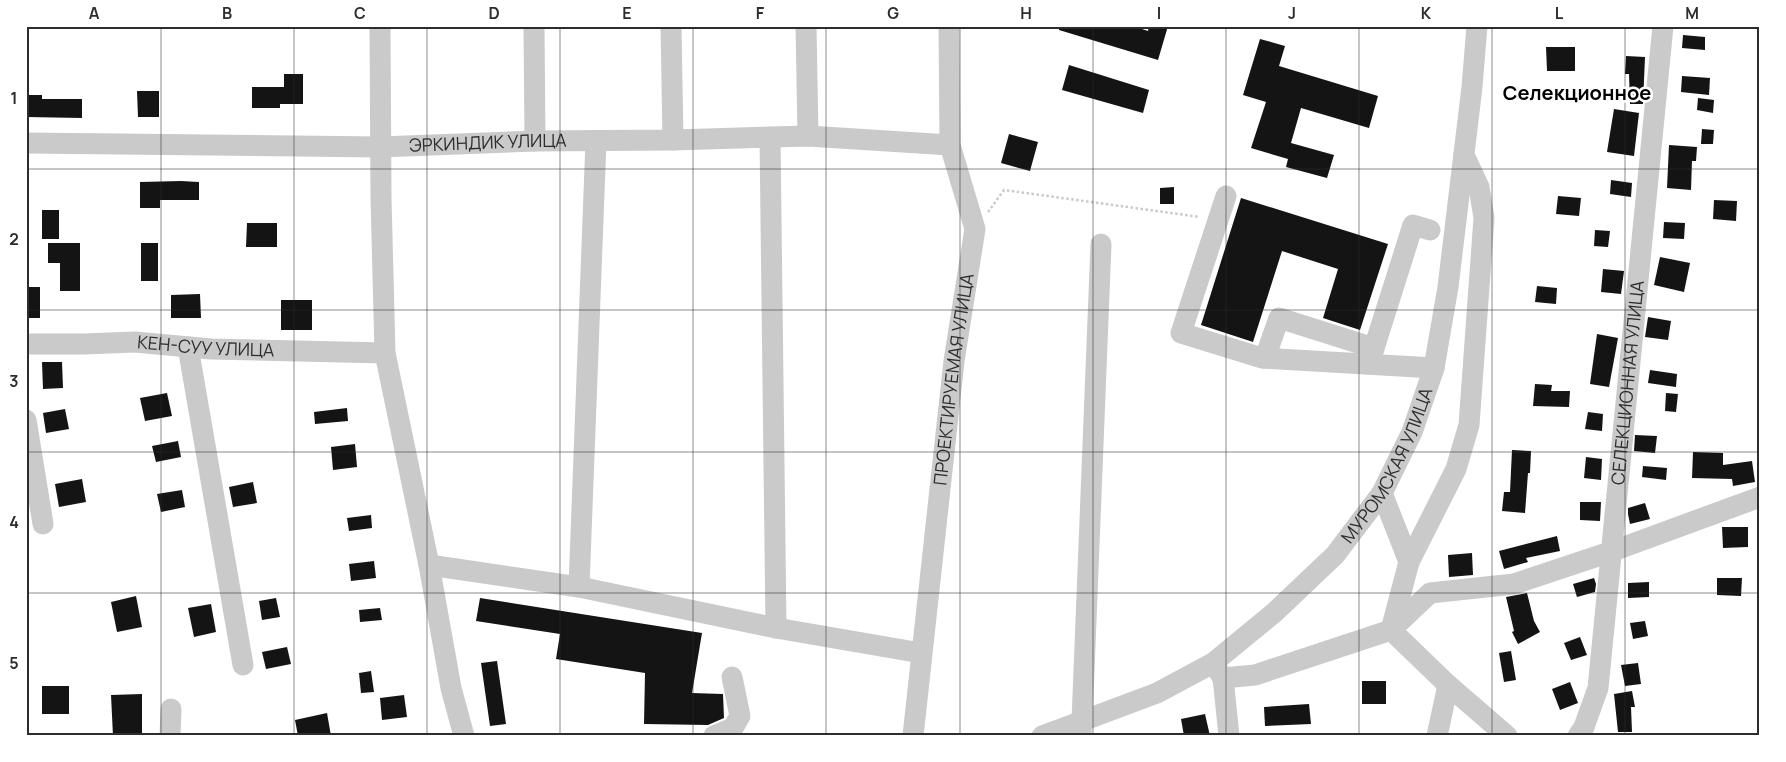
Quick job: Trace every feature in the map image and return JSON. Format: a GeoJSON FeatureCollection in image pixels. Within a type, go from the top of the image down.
{"type":"FeatureCollection","features":[{"type":"Feature","properties":{"kind":"street"},"geometry":{"type":"LineString","coordinates":[[380,26],[380,147],[385,352],[429,565],[451,688],[464,736]]}},
{"type":"Feature","properties":{"kind":"street"},"geometry":{"type":"LineString","coordinates":[[534,26],[535,141]]}},
{"type":"Feature","properties":{"kind":"street"},"geometry":{"type":"LineString","coordinates":[[671,26],[673,140]]}},
{"type":"Feature","properties":{"kind":"street"},"geometry":{"type":"LineString","coordinates":[[806,26],[808,136]]}},
{"type":"Feature","properties":{"kind":"street","name":"ПРОЕКТИРУЕМАЯ УЛИЦА"},"geometry":{"type":"LineString","coordinates":[[912,736],[954,361],[976,229],[950,145],[949,26]]}},
{"type":"Feature","properties":{"kind":"street","name":"МУРОМСКАЯ УЛИЦА"},"geometry":{"type":"LineString","coordinates":[[1042,736],[1081,728],[1157,693],[1218,670],[1275,612],[1336,555],[1382,493],[1412,432],[1434,368],[1448,287],[1472,87],[1477,26]]}},
{"type":"Feature","properties":{"kind":"street","name":"СЕЛЕКЦИОННАЯ УЛИЦА"},"geometry":{"type":"LineString","coordinates":[[1578,736],[1584,727],[1598,688],[1613,550],[1662,26]]}},
{"type":"Feature","properties":{"kind":"street","name":"ЭРКИНДИК УЛИЦА"},"geometry":{"type":"LineString","coordinates":[[26,143],[380,147],[535,141],[673,140],[808,136],[950,145]]}},
{"type":"Feature","properties":{"kind":"street"},"geometry":{"type":"LineString","coordinates":[[770,137],[776,628]]}},
{"type":"Feature","properties":{"kind":"street"},"geometry":{"type":"LineString","coordinates":[[579,587],[596,140]]}},
{"type":"Feature","properties":{"kind":"street"},"geometry":{"type":"LineString","coordinates":[[1391,630],[1409,562],[1456,469],[1470,425],[1484,218],[1479,187],[1463,155]]}},
{"type":"Feature","properties":{"kind":"street"},"geometry":{"type":"LineString","coordinates":[[1226,196],[1181,334],[1265,358],[1372,356]]}},
{"type":"Feature","properties":{"kind":"street"},"geometry":{"type":"LineString","coordinates":[[1372,356],[1413,225],[1430,230]]}},
{"type":"Feature","properties":{"kind":"street"},"geometry":{"type":"LineString","coordinates":[[1081,728],[1101,244]]}},
{"type":"Feature","properties":{"kind":"street"},"geometry":{"type":"LineString","coordinates":[[1265,358],[1279,318],[1372,356],[1434,368]]}},
{"type":"Feature","properties":{"kind":"street","name":"КЕН-СУУ УЛИЦА"},"geometry":{"type":"LineString","coordinates":[[26,344],[135,342],[210,349],[385,352]]}},
{"type":"Feature","properties":{"kind":"street"},"geometry":{"type":"LineString","coordinates":[[188,347],[243,665]]}},
{"type":"Feature","properties":{"kind":"street"},"geometry":{"type":"LineString","coordinates":[[26,420],[43,524]]}},
{"type":"Feature","properties":{"kind":"street"},"geometry":{"type":"LineString","coordinates":[[1382,493],[1409,562]]}},
{"type":"Feature","properties":{"kind":"street"},"geometry":{"type":"LineString","coordinates":[[1229,736],[1218,670],[1255,675],[1391,630],[1430,594],[1514,584],[1760,497]]}},
{"type":"Feature","properties":{"kind":"street"},"geometry":{"type":"LineString","coordinates":[[429,565],[579,587],[776,628],[921,653]]}},
{"type":"Feature","properties":{"kind":"street"},"geometry":{"type":"LineString","coordinates":[[1391,630],[1448,685],[1507,736]]}},
{"type":"Feature","properties":{"kind":"street"},"geometry":{"type":"LineString","coordinates":[[714,736],[733,728],[740,716],[732,677]]}},
{"type":"Feature","properties":{"kind":"street"},"geometry":{"type":"LineString","coordinates":[[1437,736],[1448,685]]}},
{"type":"Feature","properties":{"kind":"street"},"geometry":{"type":"LineString","coordinates":[[170,736],[171,709]]}},
{"type":"Feature","properties":{"kind":"path"},"geometry":{"type":"LineString","coordinates":[[976,229],[1004,190],[1218,220]]}},
{"type":"Feature","properties":{"kind":"building"},"geometry":{"type":"Polygon","coordinates":[[[1059,26],[1133,26],[1148,31],[1149,26],[1168,26],[1158,60],[1059,30],[1059,26]]]}},
{"type":"Feature","properties":{"kind":"building"},"geometry":{"type":"Polygon","coordinates":[[[1683,35],[1705,37],[1705,50],[1682,48],[1683,35]]]}},
{"type":"Feature","properties":{"kind":"building"},"geometry":{"type":"Polygon","coordinates":[[[1260,39],[1285,46],[1279,66],[1378,96],[1369,128],[1301,108],[1291,143],[1334,155],[1327,178],[1286,167],[1288,159],[1251,148],[1266,102],[1243,95],[1260,39]]]}},
{"type":"Feature","properties":{"kind":"building"},"geometry":{"type":"Polygon","coordinates":[[[1546,47],[1575,47],[1575,71],[1547,71],[1546,47]]]}},
{"type":"Feature","properties":{"kind":"building"},"geometry":{"type":"Polygon","coordinates":[[[1626,56],[1645,57],[1643,104],[1630,104],[1629,74],[1625,74],[1626,56]]]}},
{"type":"Feature","properties":{"kind":"building"},"geometry":{"type":"Polygon","coordinates":[[[1069,65],[1149,90],[1143,113],[1062,90],[1069,65]]]}},
{"type":"Feature","properties":{"kind":"building"},"geometry":{"type":"Polygon","coordinates":[[[284,74],[303,74],[303,104],[280,104],[280,108],[252,108],[252,87],[284,87],[284,74]]]}},
{"type":"Feature","properties":{"kind":"building"},"geometry":{"type":"Polygon","coordinates":[[[1682,76],[1710,78],[1709,95],[1681,92],[1682,76]]]}},
{"type":"Feature","properties":{"kind":"building"},"geometry":{"type":"Polygon","coordinates":[[[137,91],[159,91],[159,117],[138,117],[137,91]]]}},
{"type":"Feature","properties":{"kind":"building"},"geometry":{"type":"Polygon","coordinates":[[[26,95],[42,95],[42,99],[82,99],[82,118],[26,117],[26,95]]]}},
{"type":"Feature","properties":{"kind":"building"},"geometry":{"type":"Polygon","coordinates":[[[1698,98],[1714,100],[1713,113],[1697,110],[1698,98]]]}},
{"type":"Feature","properties":{"kind":"building"},"geometry":{"type":"Polygon","coordinates":[[[1614,109],[1639,113],[1634,156],[1607,152],[1614,109]]]}},
{"type":"Feature","properties":{"kind":"building"},"geometry":{"type":"Polygon","coordinates":[[[1702,129],[1714,130],[1713,144],[1701,144],[1702,129]]]}},
{"type":"Feature","properties":{"kind":"building"},"geometry":{"type":"Polygon","coordinates":[[[1009,134],[1038,142],[1030,171],[1001,163],[1009,134]]]}},
{"type":"Feature","properties":{"kind":"building"},"geometry":{"type":"Polygon","coordinates":[[[1669,145],[1697,147],[1696,161],[1692,161],[1691,190],[1667,188],[1669,145]]]}},
{"type":"Feature","properties":{"kind":"building"},"geometry":{"type":"Polygon","coordinates":[[[1611,180],[1632,183],[1631,197],[1610,194],[1611,180]]]}},
{"type":"Feature","properties":{"kind":"building"},"geometry":{"type":"Polygon","coordinates":[[[140,182],[199,182],[199,200],[160,200],[160,208],[140,208],[140,182]]]}},
{"type":"Feature","properties":{"kind":"building"},"geometry":{"type":"Polygon","coordinates":[[[1174,187],[1174,204],[1160,204],[1160,188],[1174,187]]]}},
{"type":"Feature","properties":{"kind":"building"},"geometry":{"type":"Polygon","coordinates":[[[1558,196],[1581,198],[1579,216],[1556,214],[1558,196]]]}},
{"type":"Feature","properties":{"kind":"building"},"geometry":{"type":"Polygon","coordinates":[[[1241,198],[1388,244],[1360,330],[1323,318],[1338,269],[1282,251],[1253,342],[1201,325],[1241,198]]]}},
{"type":"Feature","properties":{"kind":"building"},"geometry":{"type":"Polygon","coordinates":[[[1714,200],[1737,201],[1736,221],[1713,219],[1714,200]]]}},
{"type":"Feature","properties":{"kind":"building"},"geometry":{"type":"Polygon","coordinates":[[[42,210],[59,210],[59,239],[42,239],[42,210]]]}},
{"type":"Feature","properties":{"kind":"building"},"geometry":{"type":"Polygon","coordinates":[[[1664,222],[1685,223],[1684,239],[1663,238],[1664,222]]]}},
{"type":"Feature","properties":{"kind":"building"},"geometry":{"type":"Polygon","coordinates":[[[247,223],[277,223],[277,247],[246,247],[247,223]]]}},
{"type":"Feature","properties":{"kind":"building"},"geometry":{"type":"Polygon","coordinates":[[[1595,230],[1610,231],[1608,247],[1594,246],[1595,230]]]}},
{"type":"Feature","properties":{"kind":"building"},"geometry":{"type":"Polygon","coordinates":[[[48,243],[80,243],[80,291],[60,291],[60,263],[48,263],[48,243]]]}},
{"type":"Feature","properties":{"kind":"building"},"geometry":{"type":"Polygon","coordinates":[[[141,243],[158,243],[158,281],[141,281],[141,243]]]}},
{"type":"Feature","properties":{"kind":"building"},"geometry":{"type":"Polygon","coordinates":[[[1660,257],[1690,263],[1684,292],[1654,285],[1660,257]]]}},
{"type":"Feature","properties":{"kind":"building"},"geometry":{"type":"Polygon","coordinates":[[[1603,269],[1624,271],[1621,294],[1601,292],[1603,269]]]}},
{"type":"Feature","properties":{"kind":"building"},"geometry":{"type":"Polygon","coordinates":[[[1537,286],[1557,288],[1556,304],[1535,302],[1537,286]]]}},
{"type":"Feature","properties":{"kind":"building"},"geometry":{"type":"Polygon","coordinates":[[[26,287],[40,287],[40,318],[26,318],[26,287]]]}},
{"type":"Feature","properties":{"kind":"building"},"geometry":{"type":"Polygon","coordinates":[[[200,294],[201,318],[171,318],[171,295],[200,294]]]}},
{"type":"Feature","properties":{"kind":"building"},"geometry":{"type":"Polygon","coordinates":[[[281,300],[312,300],[312,330],[281,330],[281,300]]]}},
{"type":"Feature","properties":{"kind":"building"},"geometry":{"type":"Polygon","coordinates":[[[1648,317],[1671,321],[1668,340],[1645,337],[1648,317]]]}},
{"type":"Feature","properties":{"kind":"building"},"geometry":{"type":"Polygon","coordinates":[[[1597,334],[1618,338],[1609,387],[1590,384],[1597,334]]]}},
{"type":"Feature","properties":{"kind":"building"},"geometry":{"type":"Polygon","coordinates":[[[42,362],[62,362],[63,388],[43,389],[42,362]]]}},
{"type":"Feature","properties":{"kind":"building"},"geometry":{"type":"Polygon","coordinates":[[[1650,370],[1677,374],[1676,387],[1648,383],[1650,370]]]}},
{"type":"Feature","properties":{"kind":"building"},"geometry":{"type":"Polygon","coordinates":[[[1535,384],[1552,385],[1551,391],[1570,391],[1569,407],[1533,406],[1535,384]]]}},
{"type":"Feature","properties":{"kind":"building"},"geometry":{"type":"Polygon","coordinates":[[[167,393],[172,416],[145,421],[140,398],[167,393]]]}},
{"type":"Feature","properties":{"kind":"building"},"geometry":{"type":"Polygon","coordinates":[[[1666,393],[1678,394],[1676,412],[1665,411],[1666,393]]]}},
{"type":"Feature","properties":{"kind":"building"},"geometry":{"type":"Polygon","coordinates":[[[347,408],[348,421],[315,424],[314,412],[347,408]]]}},
{"type":"Feature","properties":{"kind":"building"},"geometry":{"type":"Polygon","coordinates":[[[65,409],[69,429],[46,433],[43,413],[65,409]]]}},
{"type":"Feature","properties":{"kind":"building"},"geometry":{"type":"Polygon","coordinates":[[[1588,412],[1603,414],[1602,431],[1585,429],[1588,412]]]}},
{"type":"Feature","properties":{"kind":"building"},"geometry":{"type":"Polygon","coordinates":[[[1635,435],[1657,436],[1655,453],[1634,451],[1635,435]]]}},
{"type":"Feature","properties":{"kind":"building"},"geometry":{"type":"Polygon","coordinates":[[[178,441],[181,457],[156,462],[152,446],[178,441]]]}},
{"type":"Feature","properties":{"kind":"building"},"geometry":{"type":"Polygon","coordinates":[[[355,444],[357,467],[333,470],[331,447],[355,444]]]}},
{"type":"Feature","properties":{"kind":"building"},"geometry":{"type":"Polygon","coordinates":[[[1512,450],[1531,451],[1525,513],[1502,511],[1504,492],[1510,492],[1512,450]]]}},
{"type":"Feature","properties":{"kind":"building"},"geometry":{"type":"Polygon","coordinates":[[[1693,452],[1723,453],[1723,465],[1752,461],[1755,482],[1733,486],[1732,479],[1692,478],[1693,452]]]}},
{"type":"Feature","properties":{"kind":"building"},"geometry":{"type":"Polygon","coordinates":[[[1586,457],[1602,459],[1601,480],[1584,478],[1586,457]]]}},
{"type":"Feature","properties":{"kind":"building"},"geometry":{"type":"Polygon","coordinates":[[[1643,466],[1667,468],[1666,480],[1642,477],[1643,466]]]}},
{"type":"Feature","properties":{"kind":"building"},"geometry":{"type":"Polygon","coordinates":[[[82,479],[86,502],[59,507],[55,484],[82,479]]]}},
{"type":"Feature","properties":{"kind":"building"},"geometry":{"type":"Polygon","coordinates":[[[253,482],[257,503],[233,507],[229,487],[253,482]]]}},
{"type":"Feature","properties":{"kind":"building"},"geometry":{"type":"Polygon","coordinates":[[[182,490],[185,507],[161,512],[157,494],[182,490]]]}},
{"type":"Feature","properties":{"kind":"building"},"geometry":{"type":"Polygon","coordinates":[[[1580,502],[1601,502],[1600,521],[1580,520],[1580,502]]]}},
{"type":"Feature","properties":{"kind":"building"},"geometry":{"type":"Polygon","coordinates":[[[1645,503],[1650,519],[1630,524],[1628,508],[1645,503]]]}},
{"type":"Feature","properties":{"kind":"building"},"geometry":{"type":"Polygon","coordinates":[[[371,515],[372,528],[349,531],[347,518],[371,515]]]}},
{"type":"Feature","properties":{"kind":"building"},"geometry":{"type":"Polygon","coordinates":[[[1722,527],[1748,527],[1748,547],[1723,548],[1722,527]]]}},
{"type":"Feature","properties":{"kind":"building"},"geometry":{"type":"Polygon","coordinates":[[[1557,536],[1560,551],[1526,558],[1528,562],[1504,569],[1499,551],[1557,536]]]}},
{"type":"Feature","properties":{"kind":"building"},"geometry":{"type":"Polygon","coordinates":[[[1472,553],[1473,575],[1449,577],[1448,555],[1472,553]]]}},
{"type":"Feature","properties":{"kind":"building"},"geometry":{"type":"Polygon","coordinates":[[[374,561],[376,578],[351,581],[349,564],[374,561]]]}},
{"type":"Feature","properties":{"kind":"building"},"geometry":{"type":"Polygon","coordinates":[[[1594,578],[1596,584],[1595,592],[1577,597],[1573,584],[1594,578]]]}},
{"type":"Feature","properties":{"kind":"building"},"geometry":{"type":"Polygon","coordinates":[[[1717,578],[1742,578],[1741,596],[1717,595],[1717,578]]]}},
{"type":"Feature","properties":{"kind":"building"},"geometry":{"type":"Polygon","coordinates":[[[1649,582],[1649,597],[1628,598],[1628,583],[1649,582]]]}},
{"type":"Feature","properties":{"kind":"building"},"geometry":{"type":"Polygon","coordinates":[[[1527,593],[1534,621],[1540,632],[1518,644],[1512,632],[1514,631],[1506,597],[1527,593]]]}},
{"type":"Feature","properties":{"kind":"building"},"geometry":{"type":"Polygon","coordinates":[[[136,596],[142,627],[117,632],[111,602],[136,596]]]}},
{"type":"Feature","properties":{"kind":"building"},"geometry":{"type":"Polygon","coordinates":[[[276,598],[280,617],[262,620],[259,601],[276,598]]]}},
{"type":"Feature","properties":{"kind":"building"},"geometry":{"type":"Polygon","coordinates":[[[480,598],[702,633],[692,693],[723,694],[724,718],[708,725],[644,724],[645,673],[556,659],[560,634],[476,621],[480,598]]]}},
{"type":"Feature","properties":{"kind":"building"},"geometry":{"type":"Polygon","coordinates":[[[211,604],[216,632],[194,637],[188,608],[211,604]]]}},
{"type":"Feature","properties":{"kind":"building"},"geometry":{"type":"Polygon","coordinates":[[[380,608],[382,620],[360,622],[359,610],[380,608]]]}},
{"type":"Feature","properties":{"kind":"building"},"geometry":{"type":"Polygon","coordinates":[[[1645,621],[1648,636],[1633,639],[1630,623],[1645,621]]]}},
{"type":"Feature","properties":{"kind":"building"},"geometry":{"type":"Polygon","coordinates":[[[1580,637],[1587,655],[1571,660],[1564,643],[1580,637]]]}},
{"type":"Feature","properties":{"kind":"building"},"geometry":{"type":"Polygon","coordinates":[[[287,647],[291,664],[266,669],[262,652],[287,647]]]}},
{"type":"Feature","properties":{"kind":"building"},"geometry":{"type":"Polygon","coordinates":[[[1511,651],[1516,680],[1504,682],[1499,653],[1511,651]]]}},
{"type":"Feature","properties":{"kind":"building"},"geometry":{"type":"Polygon","coordinates":[[[497,661],[506,724],[490,726],[481,663],[497,661]]]}},
{"type":"Feature","properties":{"kind":"building"},"geometry":{"type":"Polygon","coordinates":[[[1638,663],[1641,684],[1625,686],[1621,665],[1638,663]]]}},
{"type":"Feature","properties":{"kind":"building"},"geometry":{"type":"Polygon","coordinates":[[[371,671],[374,692],[361,693],[359,673],[371,671]]]}},
{"type":"Feature","properties":{"kind":"building"},"geometry":{"type":"Polygon","coordinates":[[[1362,681],[1386,681],[1386,704],[1362,704],[1362,681]]]}},
{"type":"Feature","properties":{"kind":"building"},"geometry":{"type":"Polygon","coordinates":[[[1570,682],[1578,703],[1560,710],[1552,689],[1570,682]]]}},
{"type":"Feature","properties":{"kind":"building"},"geometry":{"type":"Polygon","coordinates":[[[42,686],[69,686],[69,714],[42,714],[42,686]]]}},
{"type":"Feature","properties":{"kind":"building"},"geometry":{"type":"Polygon","coordinates":[[[1632,691],[1635,707],[1631,707],[1632,732],[1618,732],[1614,694],[1632,691]]]}},
{"type":"Feature","properties":{"kind":"building"},"geometry":{"type":"Polygon","coordinates":[[[142,694],[142,736],[113,736],[111,695],[142,694]]]}},
{"type":"Feature","properties":{"kind":"building"},"geometry":{"type":"Polygon","coordinates":[[[404,695],[407,717],[382,720],[380,698],[404,695]]]}},
{"type":"Feature","properties":{"kind":"building"},"geometry":{"type":"Polygon","coordinates":[[[1309,704],[1311,724],[1265,726],[1264,707],[1309,704]]]}},
{"type":"Feature","properties":{"kind":"building"},"geometry":{"type":"Polygon","coordinates":[[[327,713],[331,736],[298,736],[295,720],[327,713]]]}},
{"type":"Feature","properties":{"kind":"building"},"geometry":{"type":"Polygon","coordinates":[[[1205,714],[1210,736],[1184,736],[1181,719],[1205,714]]]}},
{"type":"Feature","properties":{"kind":"district","name":"Селекционное"},"geometry":{"type":"Point","coordinates":[1577,93]}}]}
